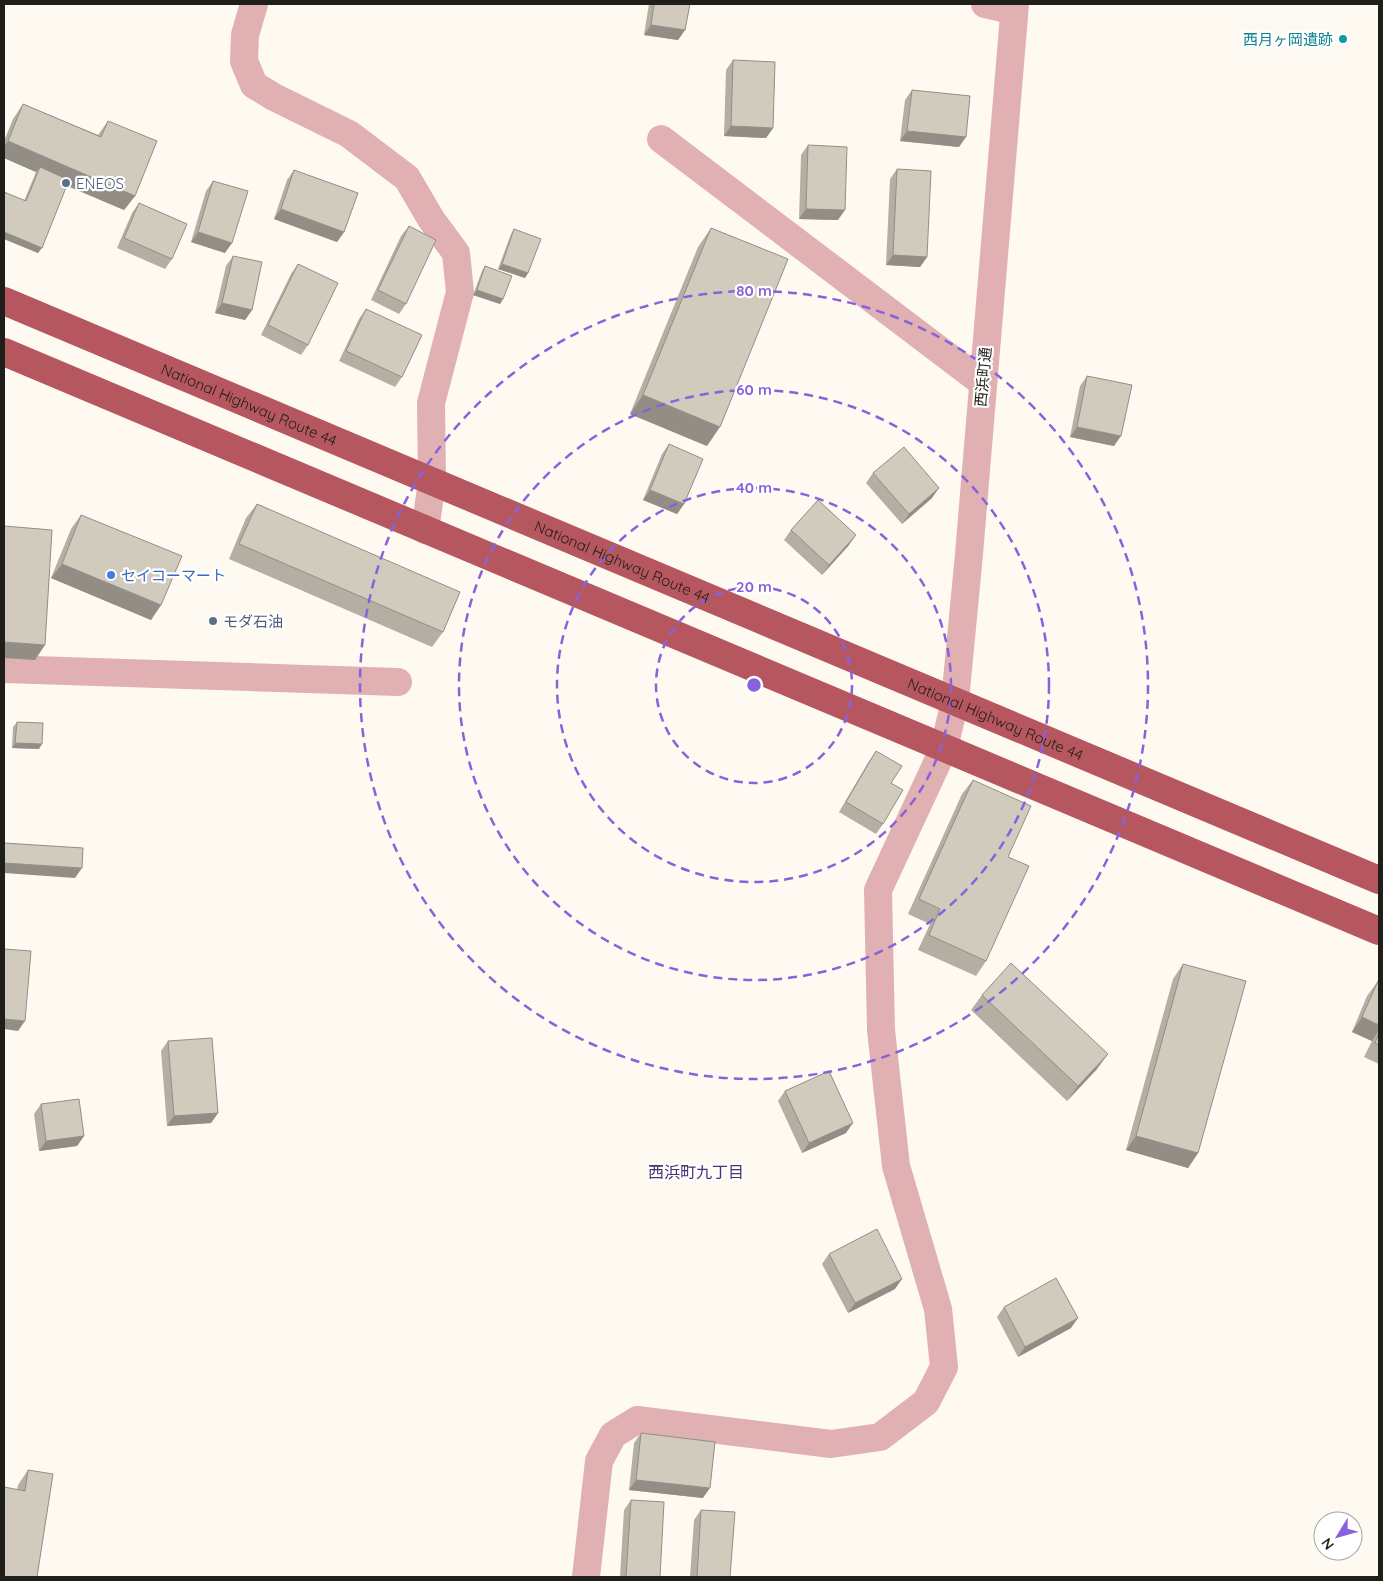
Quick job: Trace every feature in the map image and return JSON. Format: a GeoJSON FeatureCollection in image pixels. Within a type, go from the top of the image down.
{"type":"FeatureCollection","features":[{"type":"Feature","properties":{"kind":"highway","name":"National Highway Route 44"},"geometry":{"type":"LineString","coordinates":[[4,300],[1379,880]]}},
{"type":"Feature","properties":{"kind":"highway"},"geometry":{"type":"LineString","coordinates":[[4,352],[1379,931]]}},
{"type":"Feature","properties":{"kind":"street"},"geometry":{"type":"LineString","coordinates":[[254,4],[245,35],[244,60],[254,84],[274,98],[349,134],[407,178],[431,219],[456,253],[460,292],[431,403],[432,482],[425,530]]}},
{"type":"Feature","properties":{"kind":"street"},"geometry":{"type":"LineString","coordinates":[[985,4],[1014,7]]}},
{"type":"Feature","properties":{"kind":"street","name":"西浜町通"},"geometry":{"type":"LineString","coordinates":[[586,1577],[599,1461],[614,1435],[637,1420],[831,1444],[880,1437],[926,1402],[944,1367],[938,1308],[896,1166],[881,1030],[878,890],[944,748],[955,701],[1014,7]]}},
{"type":"Feature","properties":{"kind":"street"},"geometry":{"type":"LineString","coordinates":[[662,139],[982,383]]}},
{"type":"Feature","properties":{"kind":"street"},"geometry":{"type":"LineString","coordinates":[[4,668],[398,682]]}},
{"type":"Feature","properties":{"kind":"building"},"geometry":{"type":"Polygon","coordinates":[[[654,4],[690,4],[685,30],[651,25],[654,4]]]}},
{"type":"Feature","properties":{"kind":"building"},"geometry":{"type":"Polygon","coordinates":[[[733,60],[775,62],[773,128],[731,126],[733,60]]]}},
{"type":"Feature","properties":{"kind":"building"},"geometry":{"type":"Polygon","coordinates":[[[912,90],[970,96],[966,137],[907,131],[912,90]]]}},
{"type":"Feature","properties":{"kind":"building"},"geometry":{"type":"Polygon","coordinates":[[[23,104],[101,137],[108,121],[157,141],[135,196],[8,141],[23,104]]]}},
{"type":"Feature","properties":{"kind":"building"},"geometry":{"type":"Polygon","coordinates":[[[808,145],[847,147],[845,210],[806,209],[808,145]]]}},
{"type":"Feature","properties":{"kind":"building"},"geometry":{"type":"Polygon","coordinates":[[[40,167],[69,180],[42,248],[4,232],[4,192],[26,201],[40,167]]]}},
{"type":"Feature","properties":{"kind":"building"},"geometry":{"type":"Polygon","coordinates":[[[897,169],[931,171],[927,257],[893,255],[897,169]]]}},
{"type":"Feature","properties":{"kind":"building"},"geometry":{"type":"Polygon","coordinates":[[[294,170],[358,193],[344,232],[281,209],[294,170]]]}},
{"type":"Feature","properties":{"kind":"building"},"geometry":{"type":"Polygon","coordinates":[[[213,181],[248,191],[232,243],[198,232],[213,181]]]}},
{"type":"Feature","properties":{"kind":"building"},"geometry":{"type":"Polygon","coordinates":[[[139,203],[187,224],[172,259],[124,238],[139,203]]]}},
{"type":"Feature","properties":{"kind":"building"},"geometry":{"type":"Polygon","coordinates":[[[409,226],[436,240],[406,304],[378,290],[409,226]]]}},
{"type":"Feature","properties":{"kind":"building"},"geometry":{"type":"Polygon","coordinates":[[[711,228],[788,259],[720,427],[643,395],[711,228]]]}},
{"type":"Feature","properties":{"kind":"building"},"geometry":{"type":"Polygon","coordinates":[[[514,229],[541,239],[528,273],[502,264],[514,229]]]}},
{"type":"Feature","properties":{"kind":"building"},"geometry":{"type":"Polygon","coordinates":[[[233,256],[262,262],[252,310],[222,303],[233,256]]]}},
{"type":"Feature","properties":{"kind":"building"},"geometry":{"type":"Polygon","coordinates":[[[298,264],[338,283],[308,345],[268,325],[298,264]]]}},
{"type":"Feature","properties":{"kind":"building"},"geometry":{"type":"Polygon","coordinates":[[[485,266],[512,276],[503,299],[477,290],[485,266]]]}},
{"type":"Feature","properties":{"kind":"building"},"geometry":{"type":"Polygon","coordinates":[[[366,309],[422,335],[402,377],[346,351],[366,309]]]}},
{"type":"Feature","properties":{"kind":"building"},"geometry":{"type":"Polygon","coordinates":[[[1087,376],[1132,385],[1121,436],[1077,427],[1087,376]]]}},
{"type":"Feature","properties":{"kind":"building"},"geometry":{"type":"Polygon","coordinates":[[[669,444],[703,459],[684,504],[650,490],[669,444]]]}},
{"type":"Feature","properties":{"kind":"building"},"geometry":{"type":"Polygon","coordinates":[[[904,447],[939,488],[909,514],[873,473],[904,447]]]}},
{"type":"Feature","properties":{"kind":"building"},"geometry":{"type":"Polygon","coordinates":[[[818,500],[856,535],[829,565],[791,530],[818,500]]]}},
{"type":"Feature","properties":{"kind":"building"},"geometry":{"type":"Polygon","coordinates":[[[257,504],[460,592],[443,632],[239,544],[257,504]]]}},
{"type":"Feature","properties":{"kind":"building","name":"セイコーマート"},"geometry":{"type":"Polygon","coordinates":[[[81,515],[182,556],[161,605],[62,564],[81,515]]]}},
{"type":"Feature","properties":{"kind":"building"},"geometry":{"type":"Polygon","coordinates":[[[4,526],[52,530],[45,645],[4,642],[4,526]]]}},
{"type":"Feature","properties":{"kind":"building"},"geometry":{"type":"Polygon","coordinates":[[[17,722],[43,723],[42,744],[15,743],[17,722]]]}},
{"type":"Feature","properties":{"kind":"building"},"geometry":{"type":"Polygon","coordinates":[[[876,751],[902,766],[891,783],[903,790],[883,824],[846,802],[876,751]]]}},
{"type":"Feature","properties":{"kind":"building"},"geometry":{"type":"Polygon","coordinates":[[[973,780],[1031,806],[1008,857],[1029,866],[986,961],[929,935],[940,909],[919,899],[973,780]]]}},
{"type":"Feature","properties":{"kind":"building"},"geometry":{"type":"Polygon","coordinates":[[[4,843],[83,848],[82,868],[4,863],[4,843]]]}},
{"type":"Feature","properties":{"kind":"building"},"geometry":{"type":"Polygon","coordinates":[[[4,949],[31,951],[25,1021],[4,1019],[4,949]]]}},
{"type":"Feature","properties":{"kind":"building"},"geometry":{"type":"Polygon","coordinates":[[[1011,963],[1108,1054],[1078,1086],[982,995],[1011,963]]]}},
{"type":"Feature","properties":{"kind":"building"},"geometry":{"type":"Polygon","coordinates":[[[1183,964],[1246,981],[1198,1153],[1136,1136],[1183,964]]]}},
{"type":"Feature","properties":{"kind":"building"},"geometry":{"type":"Polygon","coordinates":[[[1379,982],[1379,1025],[1362,1017],[1379,982]]]}},
{"type":"Feature","properties":{"kind":"building"},"geometry":{"type":"Polygon","coordinates":[[[1379,1033],[1379,1045],[1375,1043],[1379,1033]]]}},
{"type":"Feature","properties":{"kind":"building"},"geometry":{"type":"Polygon","coordinates":[[[212,1038],[218,1113],[174,1116],[168,1041],[212,1038]]]}},
{"type":"Feature","properties":{"kind":"building"},"geometry":{"type":"Polygon","coordinates":[[[829,1071],[853,1123],[809,1143],[785,1091],[829,1071]]]}},
{"type":"Feature","properties":{"kind":"building"},"geometry":{"type":"Polygon","coordinates":[[[79,1099],[84,1136],[46,1141],[41,1104],[79,1099]]]}},
{"type":"Feature","properties":{"kind":"building"},"geometry":{"type":"Polygon","coordinates":[[[877,1229],[902,1279],[855,1303],[829,1254],[877,1229]]]}},
{"type":"Feature","properties":{"kind":"building"},"geometry":{"type":"Polygon","coordinates":[[[1056,1278],[1078,1318],[1025,1347],[1004,1307],[1056,1278]]]}},
{"type":"Feature","properties":{"kind":"building"},"geometry":{"type":"Polygon","coordinates":[[[641,1433],[715,1442],[710,1488],[636,1480],[641,1433]]]}},
{"type":"Feature","properties":{"kind":"building"},"geometry":{"type":"Polygon","coordinates":[[[28,1470],[53,1474],[37,1577],[4,1577],[4,1487],[25,1491],[28,1470]]]}},
{"type":"Feature","properties":{"kind":"building"},"geometry":{"type":"Polygon","coordinates":[[[631,1500],[664,1502],[660,1577],[626,1577],[631,1500]]]}},
{"type":"Feature","properties":{"kind":"building"},"geometry":{"type":"Polygon","coordinates":[[[701,1510],[735,1512],[730,1577],[697,1577],[701,1510]]]}},
{"type":"Feature","properties":{"kind":"place","name":"西月ヶ岡遺跡"},"geometry":{"type":"Point","coordinates":[1343,39]}},
{"type":"Feature","properties":{"kind":"place","name":"ENEOS"},"geometry":{"type":"Point","coordinates":[66,183]}},
{"type":"Feature","properties":{"kind":"place","name":"セイコーマート"},"geometry":{"type":"Point","coordinates":[111,575]}},
{"type":"Feature","properties":{"kind":"place","name":"モダ石油"},"geometry":{"type":"Point","coordinates":[213,621]}},
{"type":"Feature","properties":{"kind":"district","name":"西浜町九丁目"},"geometry":{"type":"Point","coordinates":[696,1172]}}]}
